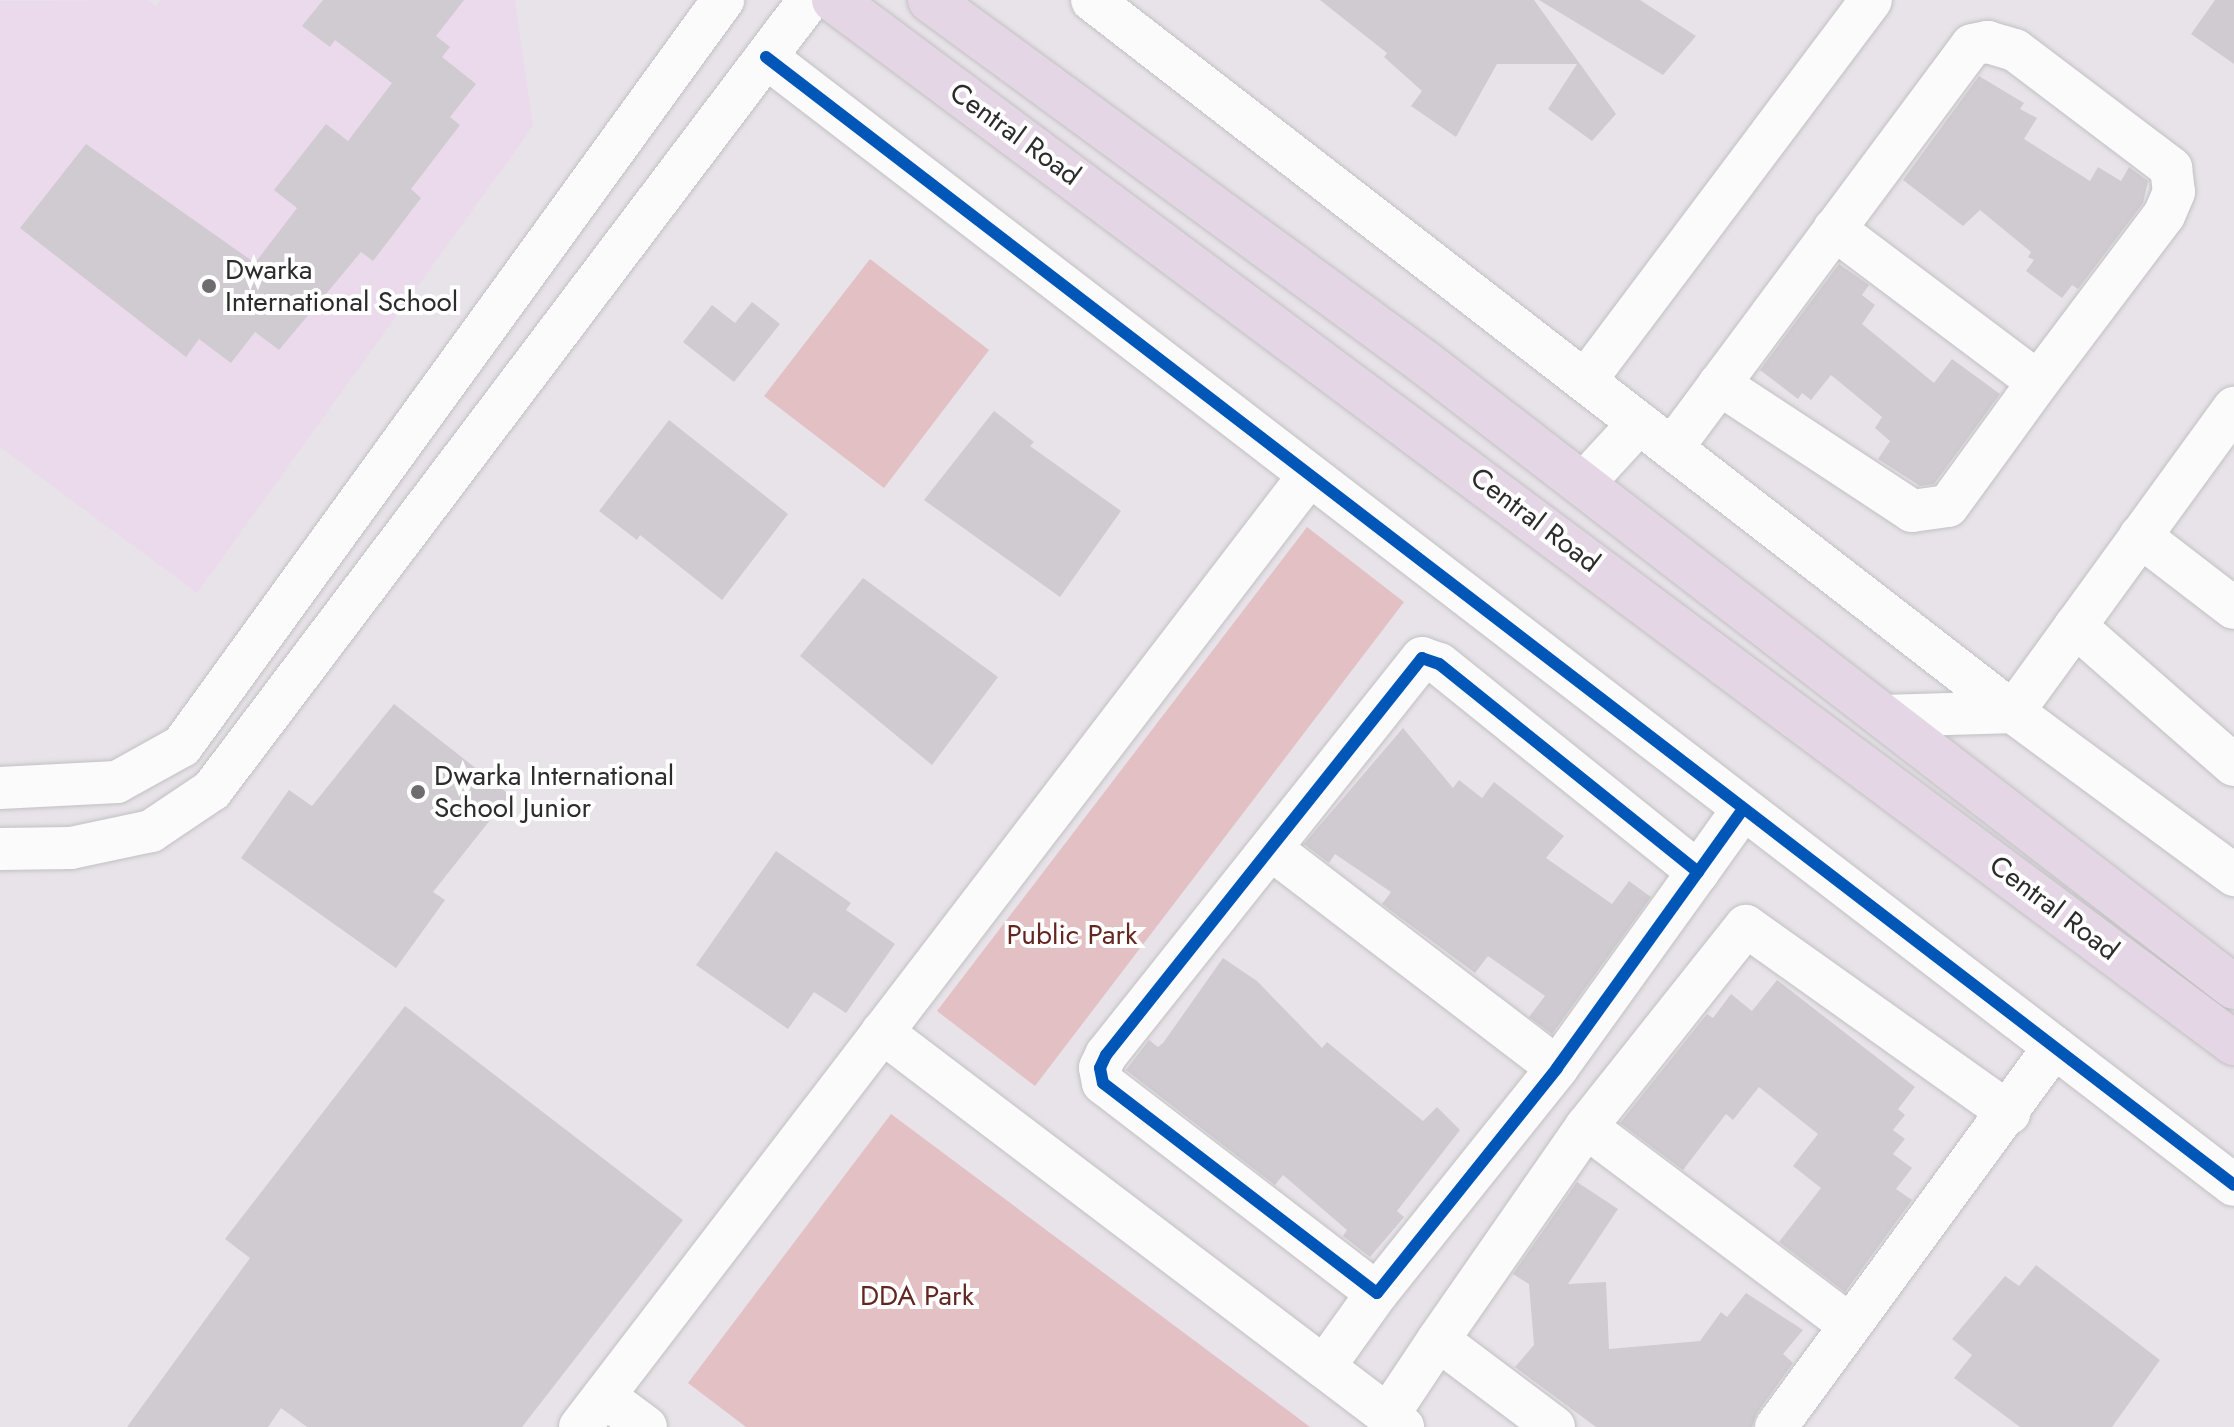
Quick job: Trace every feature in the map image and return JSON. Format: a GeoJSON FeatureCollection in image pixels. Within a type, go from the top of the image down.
{"type":"FeatureCollection","features":[{"type":"Feature","properties":{"kind":"main road","name":"Central Road"},"geometry":{"type":"LineString","coordinates":[[834,0],[2234,1043]]}},
{"type":"Feature","properties":{"kind":"main road","name":"Central Road"},"geometry":{"type":"LineString","coordinates":[[930,0],[1424,362],[2234,987]]}},
{"type":"Feature","properties":{"kind":"street"},"geometry":{"type":"LineString","coordinates":[[0,849],[71,848],[151,831],[212,790],[809,0]]}},
{"type":"Feature","properties":{"kind":"street"},"geometry":{"type":"LineString","coordinates":[[1092,0],[2013,712],[2234,875]]}},
{"type":"Feature","properties":{"kind":"street"},"geometry":{"type":"LineString","coordinates":[[1585,381],[1871,0]]}},
{"type":"Feature","properties":{"kind":"street"},"geometry":{"type":"LineString","coordinates":[[0,788],[117,782],[182,746],[709,5]]}},
{"type":"Feature","properties":{"kind":"street"},"geometry":{"type":"LineString","coordinates":[[1672,448],[1719,384],[1834,229],[1972,45],[1988,42],[2027,59],[2171,168],[2174,192],[2164,215],[1948,506],[1928,512],[1912,511],[1719,384]]}},
{"type":"Feature","properties":{"kind":"street"},"geometry":{"type":"LineString","coordinates":[[766,57],[1308,477],[2234,1185]]}},
{"type":"Feature","properties":{"kind":"street"},"geometry":{"type":"LineString","coordinates":[[1834,229],[2038,382]]}},
{"type":"Feature","properties":{"kind":"street"},"geometry":{"type":"LineString","coordinates":[[2013,712],[2234,408]]}},
{"type":"Feature","properties":{"kind":"street"},"geometry":{"type":"LineString","coordinates":[[1583,484],[1639,423]]}},
{"type":"Feature","properties":{"kind":"street"},"geometry":{"type":"LineString","coordinates":[[646,1427],[592,1411],[1308,477]]}},
{"type":"Feature","properties":{"kind":"street"},"geometry":{"type":"LineString","coordinates":[[2129,551],[2234,608]]}},
{"type":"Feature","properties":{"kind":"street"},"geometry":{"type":"LineString","coordinates":[[2075,626],[2234,765]]}},
{"type":"Feature","properties":{"kind":"street"},"geometry":{"type":"LineString","coordinates":[[1377,1293],[1103,1083],[1100,1068],[1106,1055],[1422,658],[1439,664],[1698,872]]}},
{"type":"Feature","properties":{"kind":"street"},"geometry":{"type":"LineString","coordinates":[[1882,716],[2013,712]]}},
{"type":"Feature","properties":{"kind":"street"},"geometry":{"type":"LineString","coordinates":[[1324,1367],[1377,1293],[1557,1068],[1743,809]]}},
{"type":"Feature","properties":{"kind":"street"},"geometry":{"type":"LineString","coordinates":[[1271,849],[1557,1068]]}},
{"type":"Feature","properties":{"kind":"street"},"geometry":{"type":"LineString","coordinates":[[882,1032],[1395,1421],[1438,1340],[1586,1127],[1746,926],[2009,1113]]}},
{"type":"Feature","properties":{"kind":"street"},"geometry":{"type":"LineString","coordinates":[[1776,1427],[2009,1113],[2054,1047]]}},
{"type":"Feature","properties":{"kind":"street"},"geometry":{"type":"LineString","coordinates":[[1586,1127],[1850,1325]]}},
{"type":"Feature","properties":{"kind":"street"},"geometry":{"type":"LineString","coordinates":[[1438,1340],[1554,1427]]}},
{"type":"Feature","properties":{"kind":"shaded area","name":"Dwarka International School"},"geometry":{"type":"Polygon","coordinates":[[[147,0],[156,6],[160,0],[515,0],[533,126],[197,593],[0,447],[0,1],[147,0]]]}},
{"type":"Feature","properties":{"kind":"green space"},"geometry":{"type":"Polygon","coordinates":[[[870,259],[989,350],[884,488],[764,396],[870,259]]]}},
{"type":"Feature","properties":{"kind":"green space","name":"Public Park"},"geometry":{"type":"Polygon","coordinates":[[[1307,527],[1404,602],[1035,1086],[937,1011],[1307,527]]]}},
{"type":"Feature","properties":{"kind":"green space","name":"DDA Park"},"geometry":{"type":"Polygon","coordinates":[[[891,1114],[1310,1427],[746,1427],[688,1383],[891,1114]]]}},
{"type":"Feature","properties":{"kind":"building"},"geometry":{"type":"Polygon","coordinates":[[[323,0],[464,0],[436,36],[450,47],[442,57],[476,84],[450,117],[460,125],[411,189],[421,198],[373,261],[361,252],[279,350],[255,332],[231,363],[199,339],[186,357],[20,228],[86,144],[255,263],[297,208],[274,190],[326,124],[348,141],[392,83],[335,40],[330,47],[302,26],[323,0]]]}},
{"type":"Feature","properties":{"kind":"building"},"geometry":{"type":"Polygon","coordinates":[[[1320,0],[1534,0],[1616,114],[1592,141],[1548,109],[1577,64],[1497,64],[1456,137],[1411,106],[1422,91],[1384,57],[1387,53],[1320,0]]]}},
{"type":"Feature","properties":{"kind":"building"},"geometry":{"type":"Polygon","coordinates":[[[1539,0],[1640,0],[1696,36],[1663,75],[1539,0]]]}},
{"type":"Feature","properties":{"kind":"building"},"geometry":{"type":"Polygon","coordinates":[[[2215,0],[2234,0],[2234,64],[2191,34],[2215,0]]]}},
{"type":"Feature","properties":{"kind":"building"},"geometry":{"type":"Polygon","coordinates":[[[1979,76],[2024,103],[2020,109],[2037,118],[2024,139],[2090,181],[2098,167],[2121,181],[2129,167],[2148,181],[2143,203],[2078,289],[2072,285],[2062,298],[2026,271],[2034,260],[2028,257],[2031,252],[1980,210],[1963,226],[1903,180],[1979,76]]]}},
{"type":"Feature","properties":{"kind":"building"},"geometry":{"type":"Polygon","coordinates":[[[1839,264],[1869,285],[1862,295],[1875,305],[1862,324],[1934,383],[1952,359],[2000,394],[1934,484],[1920,486],[1878,459],[1890,441],[1875,428],[1882,417],[1831,375],[1811,400],[1802,393],[1798,399],[1760,370],[1839,264]]]}},
{"type":"Feature","properties":{"kind":"building"},"geometry":{"type":"Polygon","coordinates":[[[752,302],[780,324],[734,382],[683,342],[712,305],[735,323],[752,302]]]}},
{"type":"Feature","properties":{"kind":"building"},"geometry":{"type":"Polygon","coordinates":[[[994,411],[1034,442],[1030,446],[1121,511],[1060,597],[924,500],[994,411]]]}},
{"type":"Feature","properties":{"kind":"building"},"geometry":{"type":"Polygon","coordinates":[[[669,420],[788,514],[722,600],[640,535],[637,540],[599,511],[669,420]]]}},
{"type":"Feature","properties":{"kind":"building"},"geometry":{"type":"Polygon","coordinates":[[[863,578],[998,677],[932,765],[800,656],[863,578]]]}},
{"type":"Feature","properties":{"kind":"building"},"geometry":{"type":"Polygon","coordinates":[[[394,704],[510,795],[433,892],[445,900],[396,968],[241,858],[289,790],[312,806],[394,704]]]}},
{"type":"Feature","properties":{"kind":"building"},"geometry":{"type":"Polygon","coordinates":[[[1403,728],[1453,788],[1459,780],[1482,798],[1494,782],[1564,836],[1546,858],[1612,904],[1629,881],[1651,897],[1552,1034],[1529,1017],[1545,996],[1488,956],[1475,973],[1382,904],[1391,892],[1335,854],[1329,863],[1304,844],[1403,728]]]}},
{"type":"Feature","properties":{"kind":"building"},"geometry":{"type":"Polygon","coordinates":[[[776,851],[851,903],[846,910],[895,944],[846,1013],[814,992],[788,1029],[696,965],[776,851]]]}},
{"type":"Feature","properties":{"kind":"building"},"geometry":{"type":"Polygon","coordinates":[[[1223,958],[1257,981],[1322,1048],[1327,1042],[1423,1121],[1437,1107],[1460,1130],[1397,1211],[1404,1217],[1370,1257],[1343,1236],[1347,1230],[1283,1175],[1275,1185],[1126,1070],[1149,1040],[1158,1047],[1163,1043],[1223,958]]]}},
{"type":"Feature","properties":{"kind":"building"},"geometry":{"type":"Polygon","coordinates":[[[1777,980],[1915,1087],[1898,1109],[1905,1115],[1893,1130],[1905,1139],[1893,1154],[1912,1168],[1896,1189],[1912,1200],[1845,1292],[1779,1242],[1821,1188],[1793,1166],[1818,1134],[1759,1087],[1733,1120],[1726,1114],[1683,1170],[1620,1123],[1707,1014],[1713,1018],[1731,994],[1752,1011],[1777,980]]]}},
{"type":"Feature","properties":{"kind":"building"},"geometry":{"type":"Polygon","coordinates":[[[405,1006],[683,1220],[522,1427],[307,1427],[281,1408],[268,1427],[127,1427],[250,1258],[225,1239],[405,1006]]]}},
{"type":"Feature","properties":{"kind":"building"},"geometry":{"type":"Polygon","coordinates":[[[1577,1182],[1618,1209],[1568,1284],[1606,1282],[1609,1349],[1700,1341],[1721,1312],[1727,1317],[1746,1293],[1803,1330],[1783,1354],[1793,1363],[1757,1413],[1752,1427],[1596,1427],[1515,1367],[1534,1345],[1529,1284],[1513,1274],[1577,1182]]]}},
{"type":"Feature","properties":{"kind":"building"},"geometry":{"type":"Polygon","coordinates":[[[2036,1265],[2160,1360],[2112,1427],[2020,1427],[1954,1378],[1972,1355],[1952,1339],[2005,1276],[2019,1286],[2036,1265]]]}},
{"type":"Feature","properties":{"kind":"cycle path"},"geometry":{"type":"LineString","coordinates":[[766,57],[2234,1185]]}},
{"type":"Feature","properties":{"kind":"cycle path"},"geometry":{"type":"LineString","coordinates":[[1698,872],[1439,664],[1422,658],[1106,1055],[1100,1068],[1103,1083],[1377,1293],[1557,1068],[1698,872],[1743,809]]}},
{"type":"Feature","properties":{"kind":"place","name":"Dwarka International School"},"geometry":{"type":"Point","coordinates":[209,286]}},
{"type":"Feature","properties":{"kind":"place","name":"Dwarka International School Junior"},"geometry":{"type":"Point","coordinates":[418,792]}}]}
